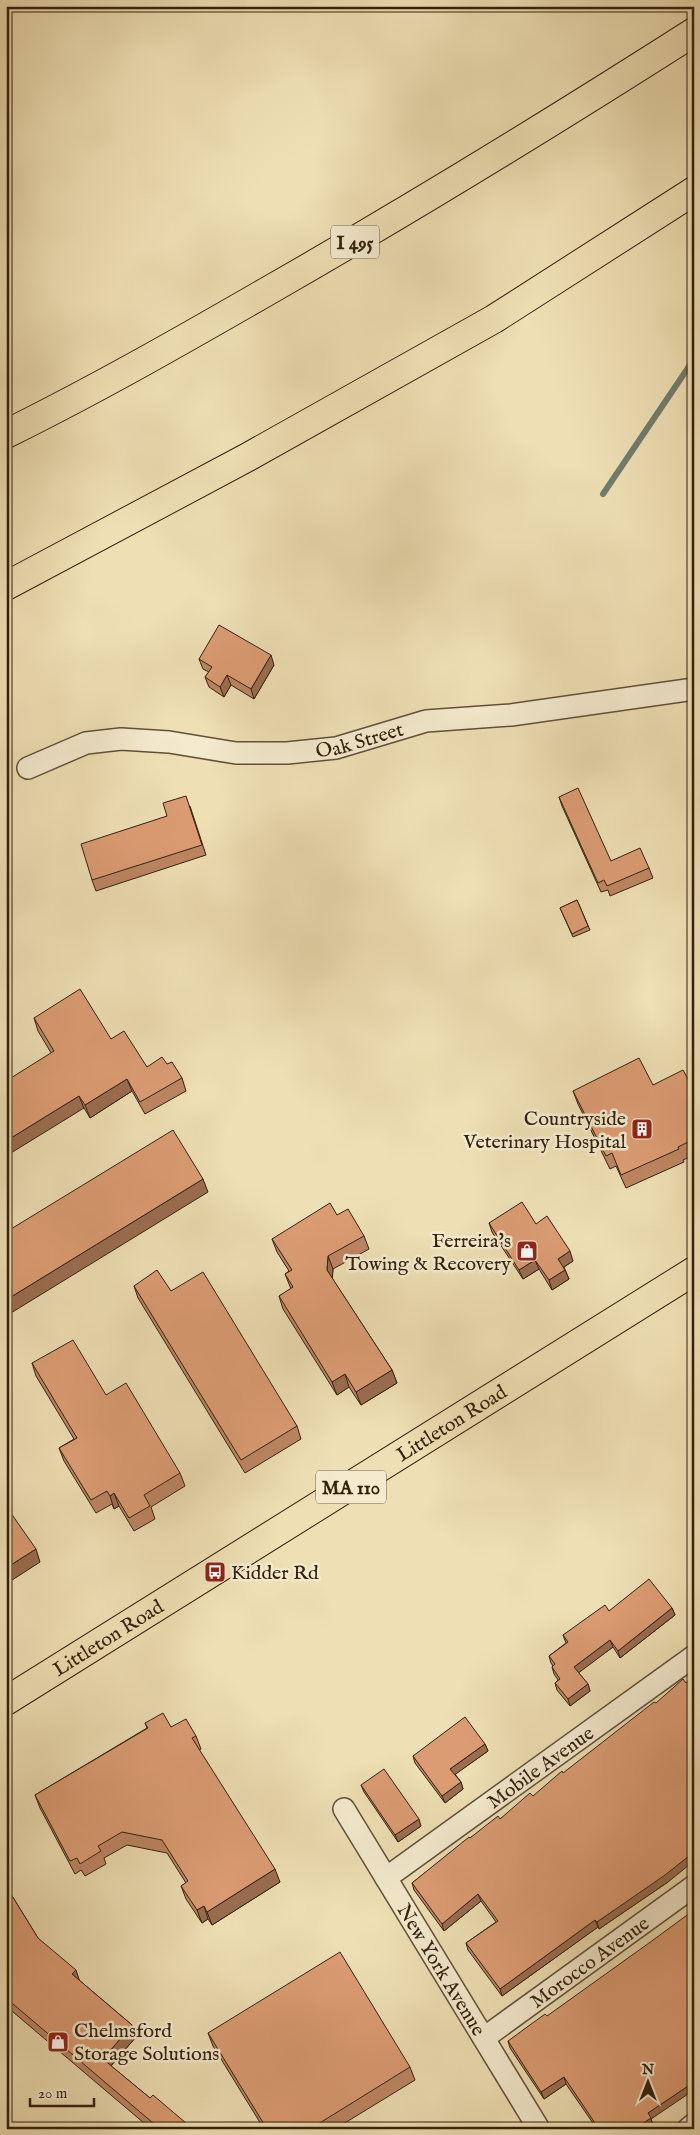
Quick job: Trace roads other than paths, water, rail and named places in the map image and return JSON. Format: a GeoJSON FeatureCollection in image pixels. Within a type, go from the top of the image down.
{"type":"FeatureCollection","features":[{"type":"Feature","properties":{"kind":"main road","name":"I 495"},"geometry":{"type":"LineString","coordinates":[[6,434],[191,335],[366,236],[549,125],[694,32]]}},
{"type":"Feature","properties":{"kind":"main road"},"geometry":{"type":"LineString","coordinates":[[6,586],[248,457],[494,319],[694,192]]}},
{"type":"Feature","properties":{"kind":"main road","name":"Littleton Road"},"geometry":{"type":"LineString","coordinates":[[6,1701],[694,1271]]}},
{"type":"Feature","properties":{"kind":"street","name":"Oak Street"},"geometry":{"type":"LineString","coordinates":[[28,768],[86,743],[120,738],[169,742],[236,753],[287,754],[336,748],[426,722],[512,715],[694,688]]}},
{"type":"Feature","properties":{"kind":"street","name":"Mobile Avenue"},"geometry":{"type":"LineString","coordinates":[[386,1878],[694,1656]]}},
{"type":"Feature","properties":{"kind":"street","name":"New York Avenue"},"geometry":{"type":"LineString","coordinates":[[344,1809],[539,2129]]}},
{"type":"Feature","properties":{"kind":"street","name":"Morocco Avenue"},"geometry":{"type":"LineString","coordinates":[[484,2038],[694,1886]]}},
{"type":"Feature","properties":{"kind":"street"},"geometry":{"type":"LineString","coordinates":[[688,2129],[694,2124]]}},
{"type":"Feature","properties":{"kind":"waterway"},"geometry":{"type":"LineString","coordinates":[[603,494],[694,359]]}},
{"type":"Feature","properties":{"kind":"place","name":"Countryside Veterinary Hospital"},"geometry":{"type":"Point","coordinates":[642,1129]}},
{"type":"Feature","properties":{"kind":"place","name":"Ferreira's Towing & Recovery"},"geometry":{"type":"Point","coordinates":[527,1251]}},
{"type":"Feature","properties":{"kind":"place","name":"Kidder Rd"},"geometry":{"type":"Point","coordinates":[215,1572]}},
{"type":"Feature","properties":{"kind":"place","name":"Chelmsford Storage Solutions"},"geometry":{"type":"Point","coordinates":[58,2042]}}]}
